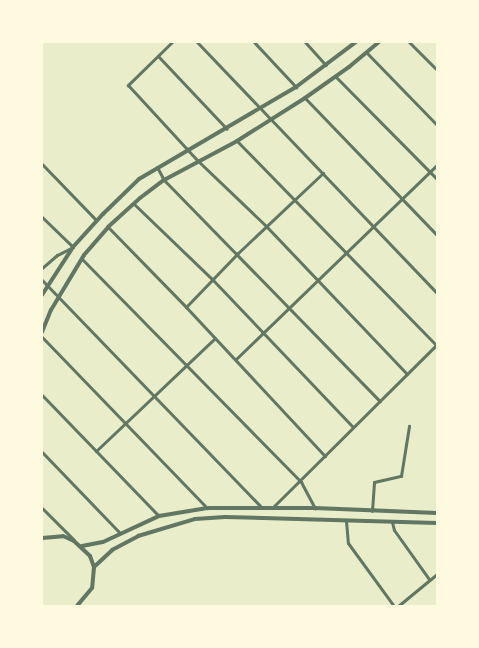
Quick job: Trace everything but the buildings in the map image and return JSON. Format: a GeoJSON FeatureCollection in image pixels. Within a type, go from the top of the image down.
{"type":"FeatureCollection","features":[{"type":"Feature","properties":{"kind":"street"},"geometry":{"type":"LineString","coordinates":[[172,42],[128,85],[197,160],[267,227],[317,282],[407,374]]}},
{"type":"Feature","properties":{"kind":"street"},"geometry":{"type":"LineString","coordinates":[[197,42],[273,119],[437,293]]}},
{"type":"Feature","properties":{"kind":"street"},"geometry":{"type":"LineString","coordinates":[[254,42],[296,87]]}},
{"type":"Feature","properties":{"kind":"street"},"geometry":{"type":"LineString","coordinates":[[305,42],[326,65]]}},
{"type":"Feature","properties":{"kind":"street"},"geometry":{"type":"LineString","coordinates":[[42,296],[73,247],[96,220],[129,188],[187,149],[227,129],[296,87],[356,42]]}},
{"type":"Feature","properties":{"kind":"street"},"geometry":{"type":"LineString","coordinates":[[42,332],[58,297],[82,259],[108,228],[134,204],[164,180],[197,160],[237,141],[305,98],[336,77],[379,42]]}},
{"type":"Feature","properties":{"kind":"street"},"geometry":{"type":"LineString","coordinates":[[409,42],[437,70]]}},
{"type":"Feature","properties":{"kind":"street"},"geometry":{"type":"LineString","coordinates":[[367,53],[437,125]]}},
{"type":"Feature","properties":{"kind":"street"},"geometry":{"type":"LineString","coordinates":[[158,56],[227,129]]}},
{"type":"Feature","properties":{"kind":"street"},"geometry":{"type":"LineString","coordinates":[[336,77],[437,179]]}},
{"type":"Feature","properties":{"kind":"street"},"geometry":{"type":"LineString","coordinates":[[305,98],[437,235]]}},
{"type":"Feature","properties":{"kind":"street"},"geometry":{"type":"LineString","coordinates":[[237,141],[346,254],[437,345],[353,427],[301,482],[271,508]]}},
{"type":"Feature","properties":{"kind":"street"},"geometry":{"type":"LineString","coordinates":[[42,164],[96,220]]}},
{"type":"Feature","properties":{"kind":"street"},"geometry":{"type":"LineString","coordinates":[[236,360],[437,165]]}},
{"type":"Feature","properties":{"kind":"street"},"geometry":{"type":"LineString","coordinates":[[157,168],[164,180],[291,307],[380,401]]}},
{"type":"Feature","properties":{"kind":"street"},"geometry":{"type":"LineString","coordinates":[[186,307],[238,253],[323,172]]}},
{"type":"Feature","properties":{"kind":"street"},"geometry":{"type":"LineString","coordinates":[[134,204],[212,279],[353,427]]}},
{"type":"Feature","properties":{"kind":"street"},"geometry":{"type":"LineString","coordinates":[[42,216],[73,247]]}},
{"type":"Feature","properties":{"kind":"street"},"geometry":{"type":"LineString","coordinates":[[108,228],[186,307],[325,456]]}},
{"type":"Feature","properties":{"kind":"street"},"geometry":{"type":"LineString","coordinates":[[42,268],[57,255],[73,247]]}},
{"type":"Feature","properties":{"kind":"street"},"geometry":{"type":"LineString","coordinates":[[82,259],[184,366],[301,482],[315,508]]}},
{"type":"Feature","properties":{"kind":"street"},"geometry":{"type":"LineString","coordinates":[[42,280],[261,507]]}},
{"type":"Feature","properties":{"kind":"street"},"geometry":{"type":"LineString","coordinates":[[42,337],[207,508]]}},
{"type":"Feature","properties":{"kind":"street"},"geometry":{"type":"LineString","coordinates":[[96,451],[215,338]]}},
{"type":"Feature","properties":{"kind":"street"},"geometry":{"type":"LineString","coordinates":[[42,395],[159,516]]}},
{"type":"Feature","properties":{"kind":"street"},"geometry":{"type":"LineString","coordinates":[[372,511],[374,482],[401,476],[408,426]]}},
{"type":"Feature","properties":{"kind":"street"},"geometry":{"type":"LineString","coordinates":[[42,452],[120,533]]}},
{"type":"Feature","properties":{"kind":"street"},"geometry":{"type":"LineString","coordinates":[[42,508],[82,546],[94,567],[92,588],[77,606]]}},
{"type":"Feature","properties":{"kind":"street"},"geometry":{"type":"LineString","coordinates":[[82,546],[95,545],[159,516],[207,508],[315,508],[437,514]]}},
{"type":"Feature","properties":{"kind":"street"},"geometry":{"type":"LineString","coordinates":[[94,567],[112,550],[138,536],[195,519],[225,517],[437,524]]}},
{"type":"Feature","properties":{"kind":"street"},"geometry":{"type":"LineString","coordinates":[[346,521],[348,543],[394,606]]}},
{"type":"Feature","properties":{"kind":"street"},"geometry":{"type":"LineString","coordinates":[[392,522],[394,530],[429,579]]}},
{"type":"Feature","properties":{"kind":"street"},"geometry":{"type":"LineString","coordinates":[[42,538],[63,536],[74,540]]}},
{"type":"Feature","properties":{"kind":"street"},"geometry":{"type":"LineString","coordinates":[[398,606],[429,579],[437,574]]}}]}
